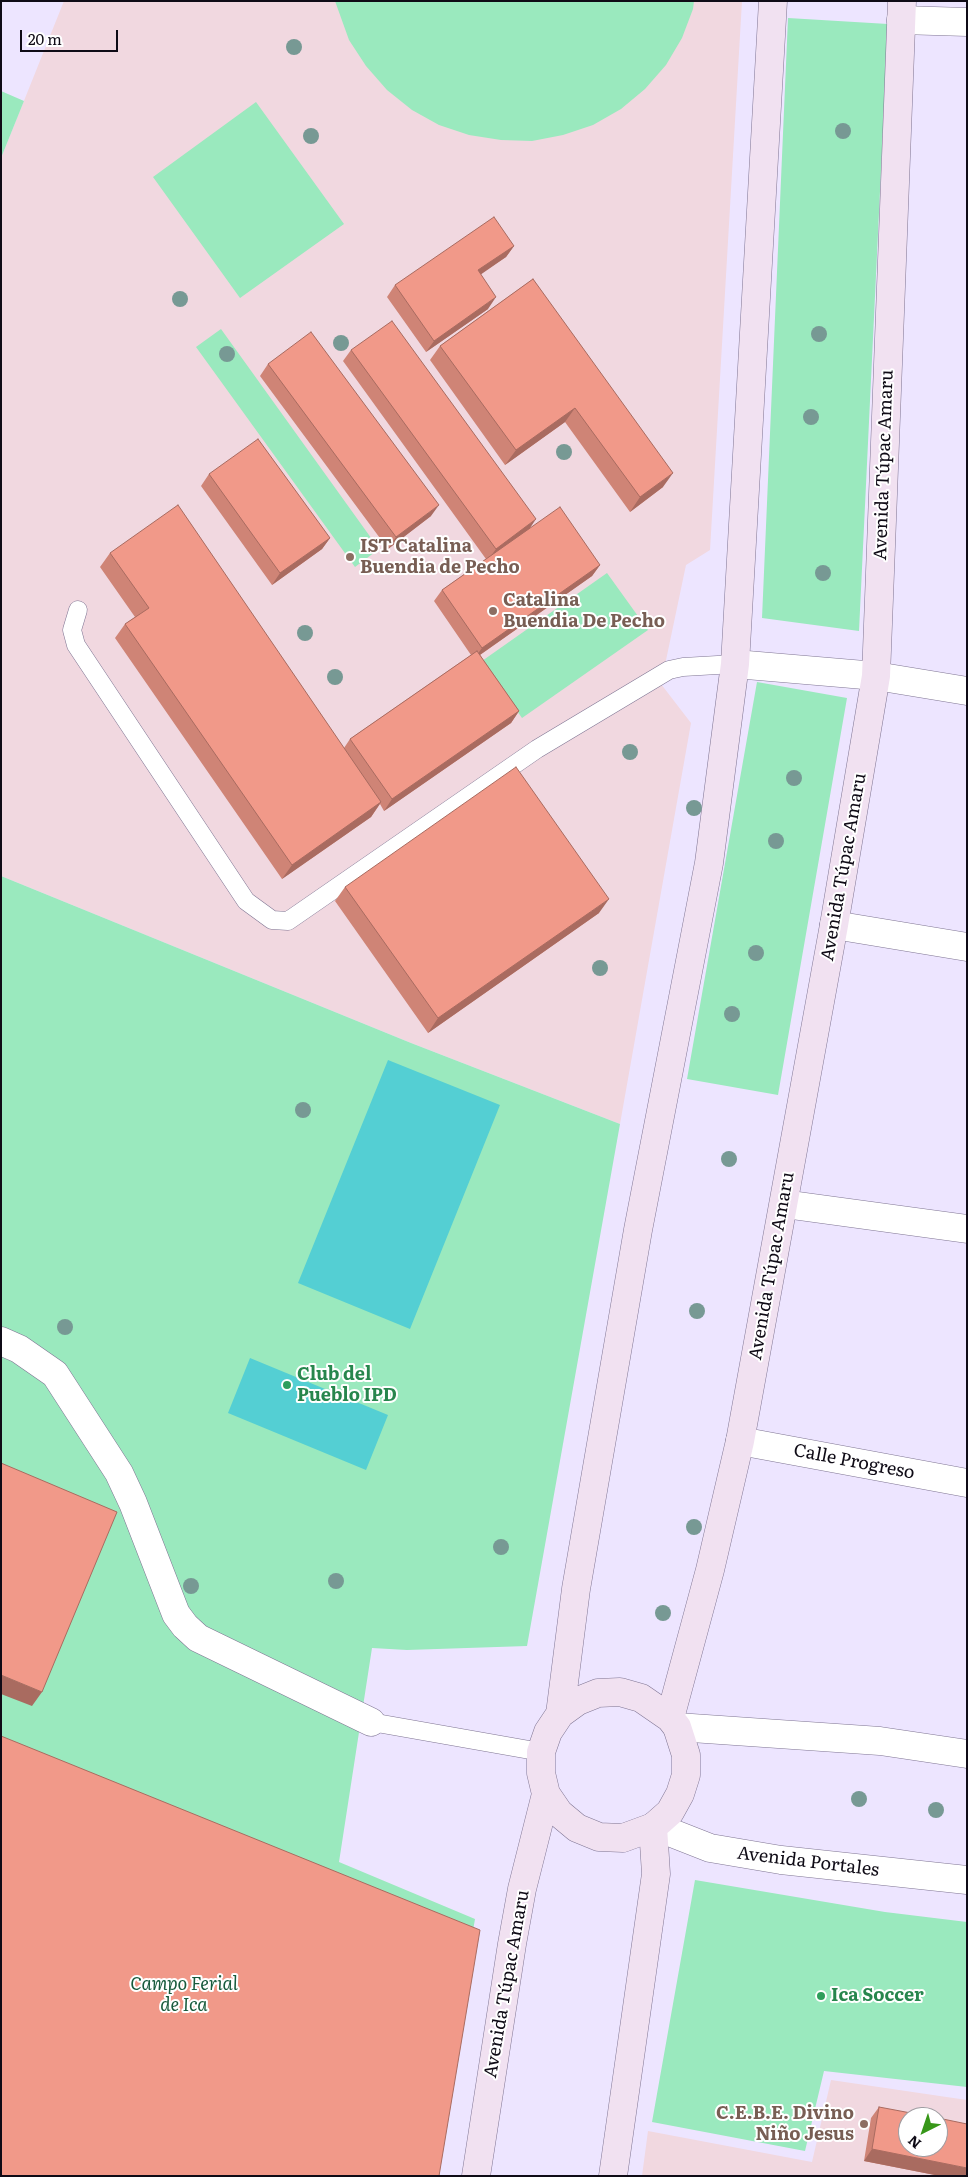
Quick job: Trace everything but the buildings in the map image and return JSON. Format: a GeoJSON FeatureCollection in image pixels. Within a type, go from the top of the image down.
{"type":"FeatureCollection","features":[{"type":"Feature","properties":{"kind":"main road"},"geometry":{"type":"LineString","coordinates":[[560,1714],[576,1589],[638,1230],[709,863],[735,664],[773,1]]}},
{"type":"Feature","properties":{"kind":"main road","name":"Avenida Túpac Amaru"},"geometry":{"type":"LineString","coordinates":[[673,1722],[740,1441],[834,925],[876,676],[901,11]]}},
{"type":"Feature","properties":{"kind":"main road"},"geometry":{"type":"LineString","coordinates":[[620,1692],[641,1698],[673,1722],[686,1754],[686,1775],[680,1794],[670,1812],[654,1826],[623,1838],[600,1837],[578,1828],[565,1818],[559,1813],[546,1794],[541,1773],[541,1752],[548,1732],[560,1714],[578,1701],[598,1694],[620,1692]]}},
{"type":"Feature","properties":{"kind":"main road","name":"Avenida Túpac Amaru"},"geometry":{"type":"LineString","coordinates":[[476,2176],[522,1889],[546,1794]]}},
{"type":"Feature","properties":{"kind":"main road"},"geometry":{"type":"LineString","coordinates":[[613,2176],[656,1874],[654,1826]]}},
{"type":"Feature","properties":{"kind":"street"},"geometry":{"type":"LineString","coordinates":[[901,11],[967,22]]}},
{"type":"Feature","properties":{"kind":"street"},"geometry":{"type":"LineString","coordinates":[[735,664],[876,676],[967,691]]}},
{"type":"Feature","properties":{"kind":"street"},"geometry":{"type":"LineString","coordinates":[[834,925],[967,947]]}},
{"type":"Feature","properties":{"kind":"street"},"geometry":{"type":"LineString","coordinates":[[784,1204],[967,1229]]}},
{"type":"Feature","properties":{"kind":"street"},"geometry":{"type":"LineString","coordinates":[[1,1341],[19,1349],[55,1374],[119,1473],[133,1503],[176,1614],[185,1626],[198,1638],[371,1722]]}},
{"type":"Feature","properties":{"kind":"street","name":"Calle Progreso"},"geometry":{"type":"LineString","coordinates":[[740,1441],[967,1484]]}},
{"type":"Feature","properties":{"kind":"street"},"geometry":{"type":"LineString","coordinates":[[673,1722],[880,1741],[967,1754]]}},
{"type":"Feature","properties":{"kind":"street","name":"Avenida Portales"},"geometry":{"type":"LineString","coordinates":[[654,1826],[710,1848],[781,1860],[967,1880]]}},
{"type":"Feature","properties":{"kind":"lane"},"geometry":{"type":"LineString","coordinates":[[78,610],[72,630],[76,645],[246,901],[272,920],[288,921],[537,749],[669,670],[683,667],[735,664]]}},
{"type":"Feature","properties":{"kind":"lane"},"geometry":{"type":"LineString","coordinates":[[371,1722],[541,1752]]}},
{"type":"Feature","properties":{"kind":"shaded area","name":"IST Catalina Buendia de Pecho"},"geometry":{"type":"Polygon","coordinates":[[[64,1],[742,1],[710,550],[686,565],[661,684],[691,723],[620,1124],[411,1043],[1,876],[1,158],[64,1]]]}},
{"type":"Feature","properties":{"kind":"shaded area"},"geometry":{"type":"Polygon","coordinates":[[[388,1060],[500,1105],[410,1329],[298,1283],[388,1060]]]}},
{"type":"Feature","properties":{"kind":"shaded area"},"geometry":{"type":"Polygon","coordinates":[[[250,1358],[388,1415],[366,1470],[228,1413],[250,1358]]]}},
{"type":"Feature","properties":{"kind":"shaded area","name":"C.E.B.E. Divino Niño Jesus"},"geometry":{"type":"Polygon","coordinates":[[[831,2080],[967,2100],[967,2176],[642,2176],[648,2131],[812,2162],[831,2080]]]}},
{"type":"Feature","properties":{"kind":"green space"},"geometry":{"type":"Polygon","coordinates":[[[335,1],[694,1],[693,9],[682,38],[666,65],[645,89],[621,109],[593,125],[563,135],[532,141],[501,140],[469,135],[439,125],[412,110],[387,90],[366,66],[349,40],[335,1]]]}},
{"type":"Feature","properties":{"kind":"green space"},"geometry":{"type":"Polygon","coordinates":[[[788,18],[888,24],[859,631],[762,618],[788,18]]]}},
{"type":"Feature","properties":{"kind":"green space"},"geometry":{"type":"Polygon","coordinates":[[[1,91],[24,101],[1,158],[1,91]]]}},
{"type":"Feature","properties":{"kind":"green space"},"geometry":{"type":"Polygon","coordinates":[[[256,102],[344,224],[240,298],[153,177],[256,102]]]}},
{"type":"Feature","properties":{"kind":"green space"},"geometry":{"type":"Polygon","coordinates":[[[221,329],[379,549],[355,567],[196,347],[221,329]]]}},
{"type":"Feature","properties":{"kind":"green space"},"geometry":{"type":"Polygon","coordinates":[[[607,573],[648,630],[522,718],[482,661],[607,573]]]}},
{"type":"Feature","properties":{"kind":"green space"},"geometry":{"type":"Polygon","coordinates":[[[757,682],[847,698],[778,1095],[687,1079],[757,682]]]}},
{"type":"Feature","properties":{"kind":"green space","name":"Club del Pueblo IPD"},"geometry":{"type":"Polygon","coordinates":[[[1,876],[411,1043],[620,1124],[527,1646],[407,1650],[372,1648],[339,1862],[475,1919],[431,2176],[1,2176],[1,876]]]}},
{"type":"Feature","properties":{"kind":"green space","name":"Ica Soccer"},"geometry":{"type":"Polygon","coordinates":[[[695,1880],[885,1912],[967,1922],[967,2087],[824,2071],[805,2151],[652,2122],[695,1880]]]}},
{"type":"Feature","properties":{"kind":"place","name":"IST Catalina Buendia de Pecho"},"geometry":{"type":"Point","coordinates":[350,557]}},
{"type":"Feature","properties":{"kind":"place","name":"Catalina Buendia De Pecho"},"geometry":{"type":"Point","coordinates":[493,611]}},
{"type":"Feature","properties":{"kind":"place","name":"Club del Pueblo IPD"},"geometry":{"type":"Point","coordinates":[287,1385]}},
{"type":"Feature","properties":{"kind":"place","name":"Ica Soccer"},"geometry":{"type":"Point","coordinates":[821,1996]}},
{"type":"Feature","properties":{"kind":"place","name":"C.E.B.E. Divino Niño Jesus"},"geometry":{"type":"Point","coordinates":[864,2124]}},
{"type":"Feature","properties":{"kind":"park label","name":"Campo Ferial de Ica"},"geometry":{"type":"Point","coordinates":[184,1995]}}]}
